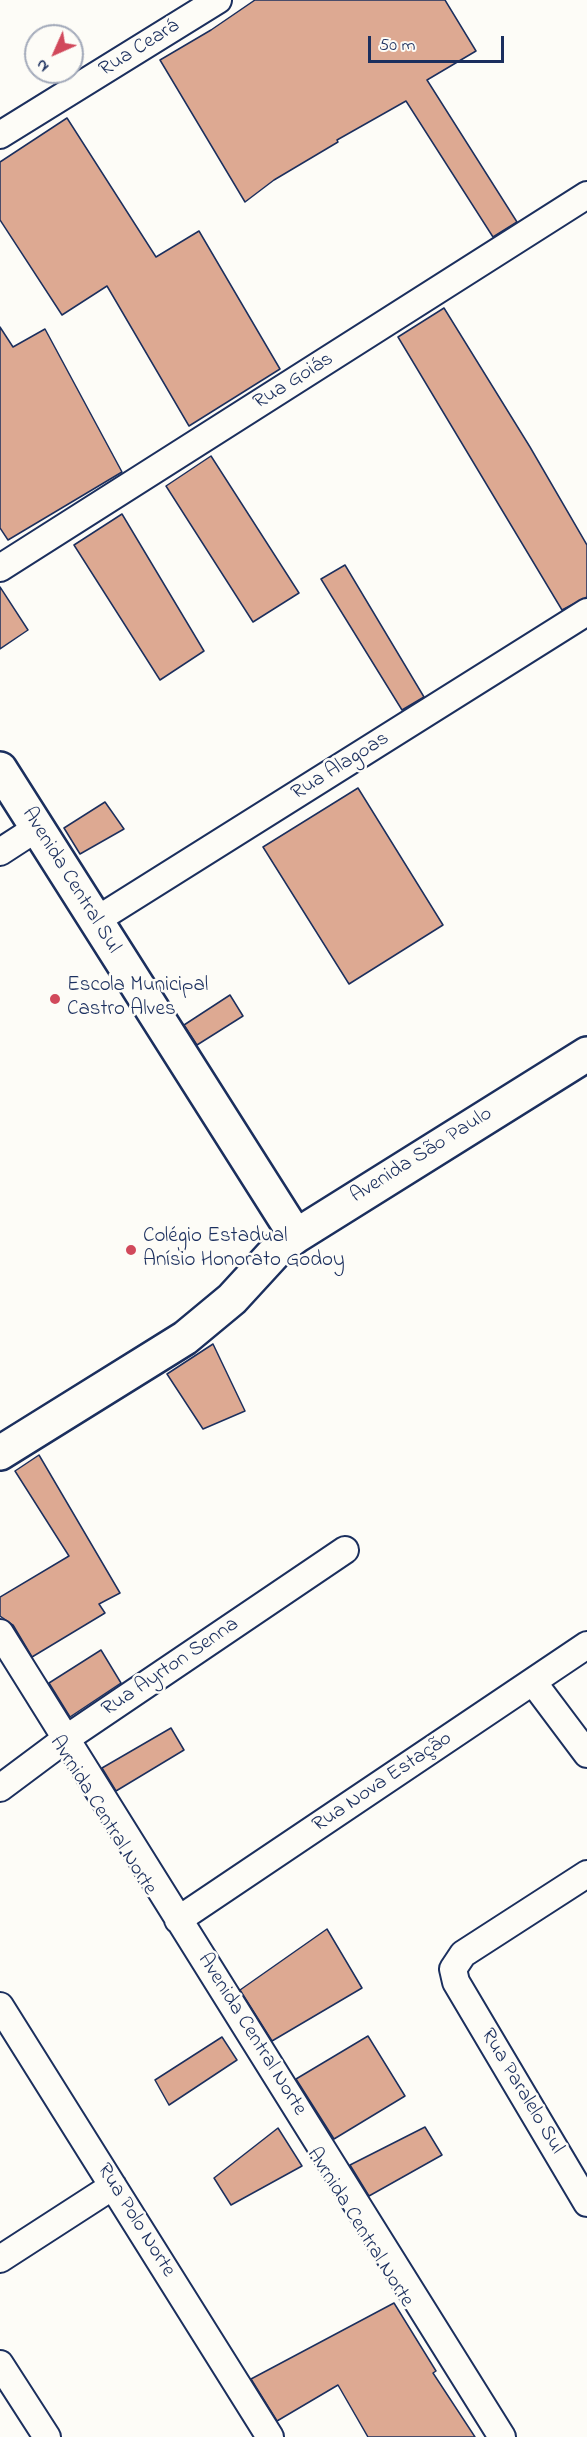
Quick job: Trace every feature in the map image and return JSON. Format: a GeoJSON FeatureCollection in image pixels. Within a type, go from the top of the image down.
{"type":"FeatureCollection","features":[{"type":"Feature","properties":{"kind":"main road","name":"Avenida Central Sul"},"geometry":{"type":"LineString","coordinates":[[0,769],[296,1236]]}},
{"type":"Feature","properties":{"kind":"main road","name":"Avenida São Paulo"},"geometry":{"type":"LineString","coordinates":[[0,1454],[185,1338],[225,1306],[277,1250],[296,1236],[587,1053]]}},
{"type":"Feature","properties":{"kind":"street","name":"Rua Ceará"},"geometry":{"type":"LineString","coordinates":[[0,135],[190,7],[218,0]]}},
{"type":"Feature","properties":{"kind":"street","name":"Rua Goiás"},"geometry":{"type":"LineString","coordinates":[[0,568],[587,195]]}},
{"type":"Feature","properties":{"kind":"street","name":"Rua Alagoas"},"geometry":{"type":"LineString","coordinates":[[95,921],[587,612]]}},
{"type":"Feature","properties":{"kind":"street"},"geometry":{"type":"LineString","coordinates":[[0,852],[37,828]]}},
{"type":"Feature","properties":{"kind":"street","name":"Rua Ayrton Senna"},"geometry":{"type":"LineString","coordinates":[[0,1788],[62,1742],[345,1550]]}},
{"type":"Feature","properties":{"kind":"street","name":"Avenida Central Norte"},"geometry":{"type":"LineString","coordinates":[[0,1633],[62,1742],[178,1920],[502,2437]]}},
{"type":"Feature","properties":{"kind":"street","name":"Rua Nova Estação"},"geometry":{"type":"LineString","coordinates":[[178,1920],[587,1645]]}},
{"type":"Feature","properties":{"kind":"street","name":"Avrnida Central Norte"},"geometry":{"type":"LineString","coordinates":[[0,1652],[62,1742],[489,2437]]}},
{"type":"Feature","properties":{"kind":"street"},"geometry":{"type":"LineString","coordinates":[[533,1682],[587,1754]]}},
{"type":"Feature","properties":{"kind":"street","name":"Rua Paralelo Sul"},"geometry":{"type":"LineString","coordinates":[[587,1874],[463,1954],[453,1969],[456,1982],[587,2203]]}},
{"type":"Feature","properties":{"kind":"street","name":"Rua Polo Norte"},"geometry":{"type":"LineString","coordinates":[[0,2006],[270,2437]]}},
{"type":"Feature","properties":{"kind":"street"},"geometry":{"type":"LineString","coordinates":[[0,2259],[113,2186]]}},
{"type":"Feature","properties":{"kind":"street"},"geometry":{"type":"LineString","coordinates":[[0,2364],[47,2437]]}},
{"type":"Feature","properties":{"kind":"building"},"geometry":{"type":"Polygon","coordinates":[[[255,0],[445,0],[476,51],[427,80],[517,222],[493,237],[406,101],[337,140],[338,142],[274,180],[245,202],[160,60],[211,30],[255,0]]]}},
{"type":"Feature","properties":{"kind":"building"},"geometry":{"type":"Polygon","coordinates":[[[67,118],[156,257],[199,231],[280,369],[189,426],[107,286],[62,315],[0,220],[0,162],[67,118]]]}},
{"type":"Feature","properties":{"kind":"building"},"geometry":{"type":"Polygon","coordinates":[[[444,308],[530,447],[587,545],[587,597],[562,610],[398,337],[444,308]]]}},
{"type":"Feature","properties":{"kind":"building"},"geometry":{"type":"Polygon","coordinates":[[[0,327],[13,347],[45,329],[122,472],[8,540],[0,528],[0,327]]]}},
{"type":"Feature","properties":{"kind":"building"},"geometry":{"type":"Polygon","coordinates":[[[211,456],[299,593],[253,622],[166,486],[211,456]]]}},
{"type":"Feature","properties":{"kind":"building"},"geometry":{"type":"Polygon","coordinates":[[[122,514],[204,651],[160,680],[74,545],[122,514]]]}},
{"type":"Feature","properties":{"kind":"building"},"geometry":{"type":"Polygon","coordinates":[[[345,565],[424,697],[402,710],[321,579],[345,565]]]}},
{"type":"Feature","properties":{"kind":"building"},"geometry":{"type":"Polygon","coordinates":[[[0,587],[28,630],[0,649],[0,587]]]}},
{"type":"Feature","properties":{"kind":"building"},"geometry":{"type":"Polygon","coordinates":[[[358,788],[443,925],[349,984],[263,847],[358,788]]]}},
{"type":"Feature","properties":{"kind":"building"},"geometry":{"type":"Polygon","coordinates":[[[105,802],[124,829],[80,854],[64,828],[105,802]]]}},
{"type":"Feature","properties":{"kind":"building"},"geometry":{"type":"Polygon","coordinates":[[[230,995],[243,1016],[197,1045],[184,1025],[230,995]]]}},
{"type":"Feature","properties":{"kind":"building"},"geometry":{"type":"Polygon","coordinates":[[[213,1344],[245,1411],[203,1429],[167,1374],[213,1344]]]}},
{"type":"Feature","properties":{"kind":"building"},"geometry":{"type":"Polygon","coordinates":[[[39,1455],[120,1593],[99,1604],[105,1613],[32,1657],[13,1625],[0,1616],[0,1597],[69,1556],[15,1471],[39,1455]]]}},
{"type":"Feature","properties":{"kind":"building"},"geometry":{"type":"Polygon","coordinates":[[[101,1650],[121,1683],[70,1717],[49,1683],[101,1650]]]}},
{"type":"Feature","properties":{"kind":"building"},"geometry":{"type":"Polygon","coordinates":[[[171,1728],[184,1750],[116,1791],[102,1768],[171,1728]]]}},
{"type":"Feature","properties":{"kind":"building"},"geometry":{"type":"Polygon","coordinates":[[[327,1929],[362,1988],[272,2041],[240,1990],[327,1929]]]}},
{"type":"Feature","properties":{"kind":"building"},"geometry":{"type":"Polygon","coordinates":[[[368,2036],[405,2096],[334,2139],[296,2079],[368,2036]]]}},
{"type":"Feature","properties":{"kind":"building"},"geometry":{"type":"Polygon","coordinates":[[[222,2037],[237,2060],[169,2105],[155,2080],[222,2037]]]}},
{"type":"Feature","properties":{"kind":"building"},"geometry":{"type":"Polygon","coordinates":[[[425,2127],[442,2155],[369,2196],[350,2165],[425,2127]]]}},
{"type":"Feature","properties":{"kind":"building"},"geometry":{"type":"Polygon","coordinates":[[[278,2128],[302,2166],[231,2205],[214,2178],[278,2128]]]}},
{"type":"Feature","properties":{"kind":"building"},"geometry":{"type":"Polygon","coordinates":[[[394,2303],[436,2371],[433,2373],[475,2437],[368,2437],[338,2385],[277,2421],[251,2379],[394,2303]]]}},
{"type":"Feature","properties":{"kind":"place","name":"Escola Municipal Castro Alves"},"geometry":{"type":"Point","coordinates":[55,999]}},
{"type":"Feature","properties":{"kind":"place","name":"Colégio Estadual Anísio Honorato Godoy"},"geometry":{"type":"Point","coordinates":[131,1250]}}]}
